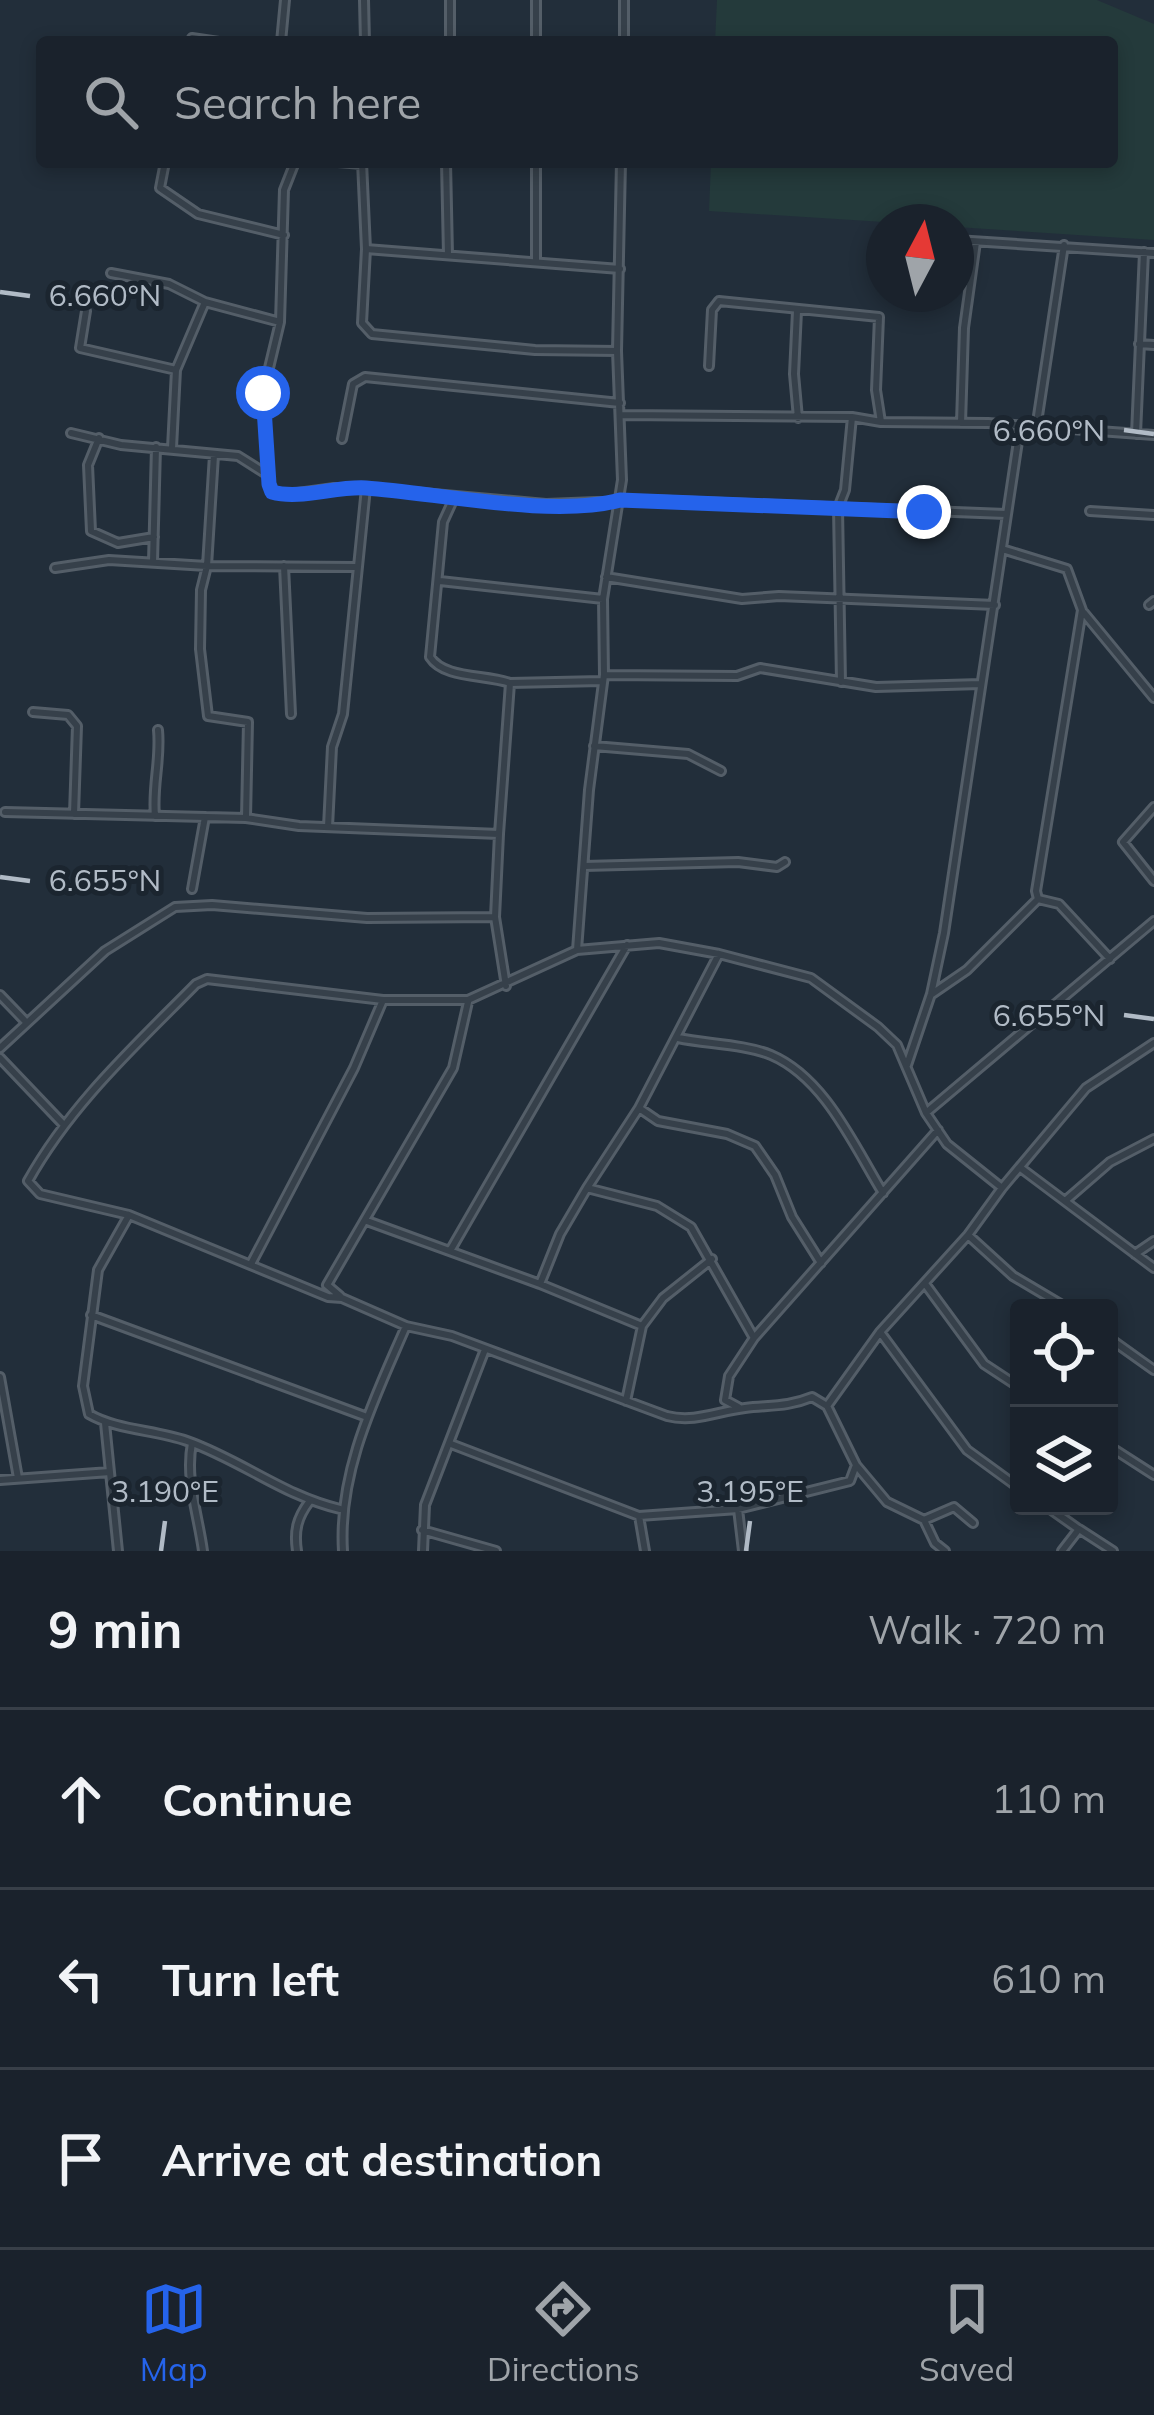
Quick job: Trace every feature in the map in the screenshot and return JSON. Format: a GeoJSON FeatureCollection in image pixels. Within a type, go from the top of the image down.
{"type":"FeatureCollection","features":[{"type":"Feature","properties":{"kind":"street"},"geometry":{"type":"LineString","coordinates":[[282,36],[285,0]]}},
{"type":"Feature","properties":{"kind":"street"},"geometry":{"type":"LineString","coordinates":[[364,0],[365,36]]}},
{"type":"Feature","properties":{"kind":"street"},"geometry":{"type":"LineString","coordinates":[[450,0],[450,36]]}},
{"type":"Feature","properties":{"kind":"street"},"geometry":{"type":"LineString","coordinates":[[536,0],[536,36]]}},
{"type":"Feature","properties":{"kind":"street"},"geometry":{"type":"LineString","coordinates":[[624,36],[625,0]]}},
{"type":"Feature","properties":{"kind":"street"},"geometry":{"type":"LineString","coordinates":[[164,168],[160,188],[198,214],[284,235]]}},
{"type":"Feature","properties":{"kind":"street"},"geometry":{"type":"LineString","coordinates":[[293,168],[284,190],[280,322],[263,393],[272,492],[366,488],[546,504],[620,500],[1006,514]]}},
{"type":"Feature","properties":{"kind":"street"},"geometry":{"type":"LineString","coordinates":[[362,168],[366,249],[362,323],[372,334],[535,350],[617,351]]}},
{"type":"Feature","properties":{"kind":"street"},"geometry":{"type":"LineString","coordinates":[[446,168],[448,255]]}},
{"type":"Feature","properties":{"kind":"street"},"geometry":{"type":"LineString","coordinates":[[536,168],[536,260]]}},
{"type":"Feature","properties":{"kind":"street"},"geometry":{"type":"LineString","coordinates":[[577,950],[593,746],[604,678],[605,577],[620,500],[621,168]]}},
{"type":"Feature","properties":{"kind":"street"},"geometry":{"type":"LineString","coordinates":[[961,423],[964,328],[976,241],[1154,253]]}},
{"type":"Feature","properties":{"kind":"street"},"geometry":{"type":"LineString","coordinates":[[1036,429],[1064,245]]}},
{"type":"Feature","properties":{"kind":"street"},"geometry":{"type":"LineString","coordinates":[[366,249],[620,269]]}},
{"type":"Feature","properties":{"kind":"street"},"geometry":{"type":"LineString","coordinates":[[1136,434],[1144,251]]}},
{"type":"Feature","properties":{"kind":"street"},"geometry":{"type":"LineString","coordinates":[[111,273],[169,284],[205,302],[280,322]]}},
{"type":"Feature","properties":{"kind":"street"},"geometry":{"type":"LineString","coordinates":[[709,366],[712,310],[719,301],[879,317],[876,390],[880,422]]}},
{"type":"Feature","properties":{"kind":"street"},"geometry":{"type":"LineString","coordinates":[[172,448],[176,370],[205,302]]}},
{"type":"Feature","properties":{"kind":"street"},"geometry":{"type":"LineString","coordinates":[[86,311],[80,348],[176,370]]}},
{"type":"Feature","properties":{"kind":"street"},"geometry":{"type":"LineString","coordinates":[[797,311],[798,418]]}},
{"type":"Feature","properties":{"kind":"street"},"geometry":{"type":"LineString","coordinates":[[1139,344],[1154,345]]}},
{"type":"Feature","properties":{"kind":"street"},"geometry":{"type":"LineString","coordinates":[[342,439],[353,384],[364,377],[620,403]]}},
{"type":"Feature","properties":{"kind":"street"},"geometry":{"type":"LineString","coordinates":[[622,415],[852,417],[1154,435]]}},
{"type":"Feature","properties":{"kind":"street"},"geometry":{"type":"LineString","coordinates":[[841,682],[838,508],[852,417]]}},
{"type":"Feature","properties":{"kind":"street"},"geometry":{"type":"LineString","coordinates":[[907,1065],[932,994],[1020,428]]}},
{"type":"Feature","properties":{"kind":"street"},"geometry":{"type":"LineString","coordinates":[[71,433],[121,446],[238,456],[268,475]]}},
{"type":"Feature","properties":{"kind":"street"},"geometry":{"type":"LineString","coordinates":[[99,438],[88,465],[91,531],[118,543],[154,537]]}},
{"type":"Feature","properties":{"kind":"street"},"geometry":{"type":"LineString","coordinates":[[153,562],[156,447]]}},
{"type":"Feature","properties":{"kind":"street"},"geometry":{"type":"LineString","coordinates":[[214,455],[200,649],[208,716],[248,722],[247,818]]}},
{"type":"Feature","properties":{"kind":"street"},"geometry":{"type":"LineString","coordinates":[[328,827],[332,747],[343,714],[366,488]]}},
{"type":"Feature","properties":{"kind":"street"},"geometry":{"type":"LineString","coordinates":[[454,498],[443,522],[430,641],[432,664],[443,670],[488,675],[510,683],[737,676],[760,668],[876,686],[982,684]]}},
{"type":"Feature","properties":{"kind":"street"},"geometry":{"type":"LineString","coordinates":[[1090,511],[1154,515]]}},
{"type":"Feature","properties":{"kind":"street"},"geometry":{"type":"LineString","coordinates":[[1002,549],[1067,568],[1082,610],[1154,698]]}},
{"type":"Feature","properties":{"kind":"street"},"geometry":{"type":"LineString","coordinates":[[55,568],[109,560],[356,567]]}},
{"type":"Feature","properties":{"kind":"street"},"geometry":{"type":"LineString","coordinates":[[284,566],[291,714]]}},
{"type":"Feature","properties":{"kind":"street"},"geometry":{"type":"LineString","coordinates":[[605,577],[742,599],[994,604]]}},
{"type":"Feature","properties":{"kind":"street"},"geometry":{"type":"LineString","coordinates":[[439,581],[604,598]]}},
{"type":"Feature","properties":{"kind":"street"},"geometry":{"type":"LineString","coordinates":[[1038,899],[1044,835],[1082,610]]}},
{"type":"Feature","properties":{"kind":"street"},"geometry":{"type":"LineString","coordinates":[[506,986],[495,917],[510,683]]}},
{"type":"Feature","properties":{"kind":"street"},"geometry":{"type":"LineString","coordinates":[[33,712],[68,716],[77,726],[74,814]]}},
{"type":"Feature","properties":{"kind":"street"},"geometry":{"type":"LineString","coordinates":[[155,816],[152,788],[160,769],[158,730]]}},
{"type":"Feature","properties":{"kind":"street"},"geometry":{"type":"LineString","coordinates":[[593,746],[688,754],[722,771]]}},
{"type":"Feature","properties":{"kind":"street"},"geometry":{"type":"LineString","coordinates":[[1154,808],[1123,842],[1154,880]]}},
{"type":"Feature","properties":{"kind":"street"},"geometry":{"type":"LineString","coordinates":[[5,812],[247,818],[499,835]]}},
{"type":"Feature","properties":{"kind":"street"},"geometry":{"type":"LineString","coordinates":[[192,889],[205,817]]}},
{"type":"Feature","properties":{"kind":"street"},"geometry":{"type":"LineString","coordinates":[[584,866],[738,862],[777,867],[785,862]]}},
{"type":"Feature","properties":{"kind":"street"},"geometry":{"type":"LineString","coordinates":[[1038,899],[1059,904],[1110,959]]}},
{"type":"Feature","properties":{"kind":"street"},"geometry":{"type":"LineString","coordinates":[[932,994],[968,970],[1038,899]]}},
{"type":"Feature","properties":{"kind":"street"},"geometry":{"type":"LineString","coordinates":[[0,1048],[105,951],[175,908],[212,905],[367,918],[495,917]]}},
{"type":"Feature","properties":{"kind":"street"},"geometry":{"type":"LineString","coordinates":[[926,1113],[1154,921]]}},
{"type":"Feature","properties":{"kind":"street"},"geometry":{"type":"LineString","coordinates":[[450,1251],[627,945]]}},
{"type":"Feature","properties":{"kind":"street"},"geometry":{"type":"LineString","coordinates":[[343,1298],[328,1297],[129,1215],[40,1194],[28,1181],[63,1124],[100,1080],[196,984],[207,980],[383,1000],[468,1000],[577,950],[685,945],[719,953],[811,978],[887,1036],[907,1065],[938,1130],[958,1156],[1002,1188]]}},
{"type":"Feature","properties":{"kind":"street"},"geometry":{"type":"LineString","coordinates":[[540,1284],[560,1234],[639,1108],[719,953]]}},
{"type":"Feature","properties":{"kind":"street"},"geometry":{"type":"LineString","coordinates":[[0,994],[25,1021]]}},
{"type":"Feature","properties":{"kind":"street"},"geometry":{"type":"LineString","coordinates":[[250,1264],[354,1068],[383,1000]]}},
{"type":"Feature","properties":{"kind":"street"},"geometry":{"type":"LineString","coordinates":[[468,1000],[453,1067],[327,1285],[343,1298],[406,1326],[452,1336],[484,1352],[677,1419],[741,1408],[788,1408],[812,1397],[827,1406],[856,1465],[887,1502],[924,1520],[935,1543],[945,1551]]}},
{"type":"Feature","properties":{"kind":"street"},"geometry":{"type":"LineString","coordinates":[[678,1038],[767,1053],[788,1064],[826,1101],[883,1193]]}},
{"type":"Feature","properties":{"kind":"street"},"geometry":{"type":"LineString","coordinates":[[827,1406],[880,1332],[968,1235],[1086,1088],[1154,1043]]}},
{"type":"Feature","properties":{"kind":"street"},"geometry":{"type":"LineString","coordinates":[[0,1058],[63,1124]]}},
{"type":"Feature","properties":{"kind":"street"},"geometry":{"type":"LineString","coordinates":[[639,1108],[658,1121],[727,1134],[755,1146],[820,1263]]}},
{"type":"Feature","properties":{"kind":"street"},"geometry":{"type":"LineString","coordinates":[[741,1408],[725,1400],[726,1390],[729,1376],[754,1338],[938,1130]]}},
{"type":"Feature","properties":{"kind":"street"},"geometry":{"type":"LineString","coordinates":[[1066,1201],[1110,1162],[1154,1138]]}},
{"type":"Feature","properties":{"kind":"street"},"geometry":{"type":"LineString","coordinates":[[1022,1169],[1154,1268]]}},
{"type":"Feature","properties":{"kind":"street"},"geometry":{"type":"LineString","coordinates":[[587,1188],[668,1210],[692,1227],[754,1338]]}},
{"type":"Feature","properties":{"kind":"street"},"geometry":{"type":"LineString","coordinates":[[129,1215],[98,1270],[84,1402],[89,1414],[105,1423],[144,1428],[193,1443],[309,1502],[340,1508]]}},
{"type":"Feature","properties":{"kind":"street"},"geometry":{"type":"LineString","coordinates":[[367,1221],[642,1326]]}},
{"type":"Feature","properties":{"kind":"street"},"geometry":{"type":"LineString","coordinates":[[968,1235],[1013,1276],[1052,1299]]}},
{"type":"Feature","properties":{"kind":"street"},"geometry":{"type":"LineString","coordinates":[[1135,1255],[1154,1241]]}},
{"type":"Feature","properties":{"kind":"street"},"geometry":{"type":"LineString","coordinates":[[626,1401],[642,1326],[663,1298],[712,1259]]}},
{"type":"Feature","properties":{"kind":"street"},"geometry":{"type":"LineString","coordinates":[[926,1284],[984,1364],[1010,1381]]}},
{"type":"Feature","properties":{"kind":"street"},"geometry":{"type":"LineString","coordinates":[[91,1315],[367,1417]]}},
{"type":"Feature","properties":{"kind":"street"},"geometry":{"type":"LineString","coordinates":[[343,1551],[340,1508],[367,1417],[406,1326]]}},
{"type":"Feature","properties":{"kind":"street"},"geometry":{"type":"LineString","coordinates":[[880,1332],[967,1450],[1010,1482]]}},
{"type":"Feature","properties":{"kind":"street"},"geometry":{"type":"LineString","coordinates":[[1118,1344],[1154,1370]]}},
{"type":"Feature","properties":{"kind":"street"},"geometry":{"type":"LineString","coordinates":[[423,1551],[425,1505],[484,1352]]}},
{"type":"Feature","properties":{"kind":"street"},"geometry":{"type":"LineString","coordinates":[[0,1377],[18,1478]]}},
{"type":"Feature","properties":{"kind":"street"},"geometry":{"type":"LineString","coordinates":[[105,1423],[118,1551]]}},
{"type":"Feature","properties":{"kind":"street"},"geometry":{"type":"LineString","coordinates":[[193,1443],[188,1478],[196,1497],[203,1551]]}},
{"type":"Feature","properties":{"kind":"street"},"geometry":{"type":"LineString","coordinates":[[451,1444],[639,1516],[738,1509],[842,1484],[850,1481],[856,1465]]}},
{"type":"Feature","properties":{"kind":"street"},"geometry":{"type":"LineString","coordinates":[[1118,1452],[1154,1475]]}},
{"type":"Feature","properties":{"kind":"street"},"geometry":{"type":"LineString","coordinates":[[0,1480],[110,1472]]}},
{"type":"Feature","properties":{"kind":"street"},"geometry":{"type":"LineString","coordinates":[[297,1551],[295,1534],[309,1502]]}},
{"type":"Feature","properties":{"kind":"street"},"geometry":{"type":"LineString","coordinates":[[924,1520],[954,1507],[973,1523]]}},
{"type":"Feature","properties":{"kind":"street"},"geometry":{"type":"LineString","coordinates":[[738,1509],[743,1551]]}},
{"type":"Feature","properties":{"kind":"street"},"geometry":{"type":"LineString","coordinates":[[1059,1515],[1112,1551]]}},
{"type":"Feature","properties":{"kind":"street"},"geometry":{"type":"LineString","coordinates":[[639,1516],[645,1551]]}},
{"type":"Feature","properties":{"kind":"street"},"geometry":{"type":"LineString","coordinates":[[1062,1551],[1079,1529]]}},
{"type":"Feature","properties":{"kind":"street"},"geometry":{"type":"LineString","coordinates":[[422,1530],[496,1551]]}},
{"type":"Feature","properties":{"kind":"green space"},"geometry":{"type":"Polygon","coordinates":[[[717,0],[1097,0],[1154,24],[1154,240],[974,228],[974,204],[866,204],[866,221],[709,211],[711,168],[1118,168],[1118,36],[715,36],[717,0]]]}},
{"type":"Feature","properties":{"kind":"route"},"geometry":{"type":"LineString","coordinates":[[263,393],[269,484],[272,492],[284,495],[366,488],[546,504],[620,500],[924,512]]}}]}
